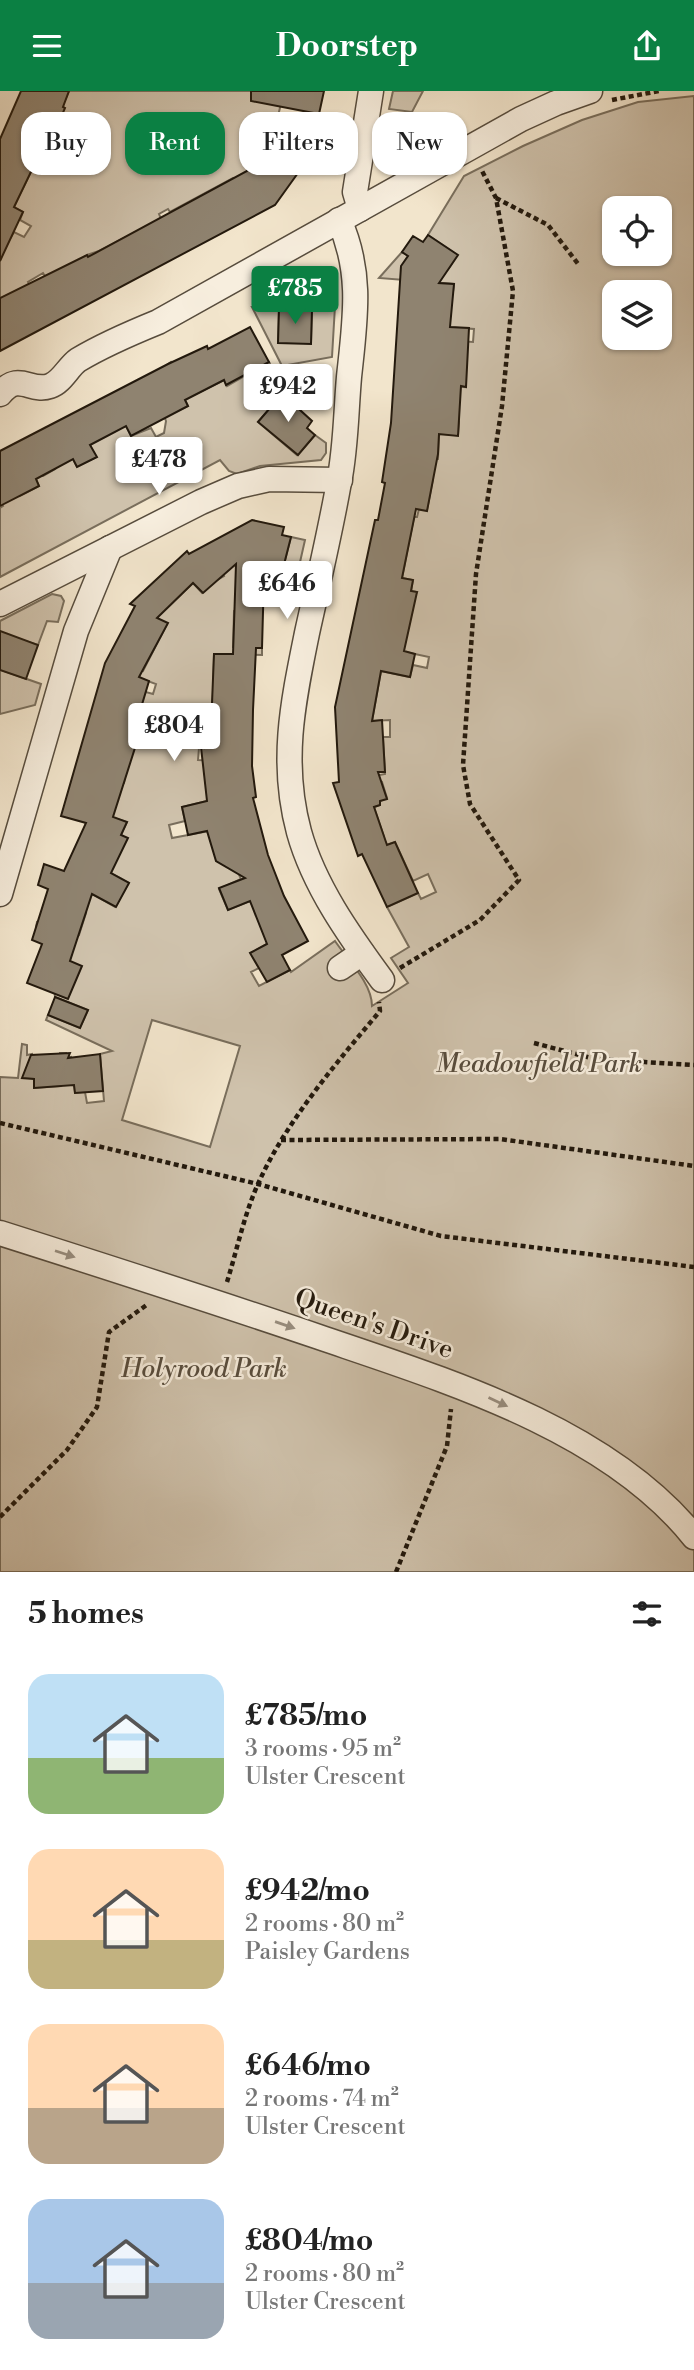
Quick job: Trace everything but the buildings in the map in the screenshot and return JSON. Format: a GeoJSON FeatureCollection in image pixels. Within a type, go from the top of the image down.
{"type":"FeatureCollection","features":[{"type":"Feature","properties":{"kind":"street"},"geometry":{"type":"LineString","coordinates":[[371,91],[350,214],[348,241],[355,270],[356,292],[340,480],[295,689],[289,730],[289,762],[294,810],[310,862],[362,953],[382,980]]}},
{"type":"Feature","properties":{"kind":"street"},"geometry":{"type":"LineString","coordinates":[[0,394],[8,386],[17,383],[42,387],[54,384],[78,361],[115,340],[158,322],[521,119],[590,91]]}},
{"type":"Feature","properties":{"kind":"street"},"geometry":{"type":"LineString","coordinates":[[0,604],[201,502],[248,483],[273,479],[340,480]]}},
{"type":"Feature","properties":{"kind":"street"},"geometry":{"type":"LineString","coordinates":[[0,894],[76,631],[110,548]]}},
{"type":"Feature","properties":{"kind":"street"},"geometry":{"type":"LineString","coordinates":[[340,968],[362,953]]}},
{"type":"Feature","properties":{"kind":"street","name":"Queen's Drive"},"geometry":{"type":"LineString","coordinates":[[0,1233],[220,1303],[455,1384],[531,1417],[609,1460],[650,1490],[694,1537]]}},
{"type":"Feature","properties":{"kind":"path"},"geometry":{"type":"LineString","coordinates":[[220,1303],[258,1184],[281,1140],[348,1049],[380,1011],[376,986],[480,920],[519,880],[470,804],[463,765],[476,575],[502,406],[513,291],[495,198],[475,159]]}},
{"type":"Feature","properties":{"kind":"path"},"geometry":{"type":"LineString","coordinates":[[495,198],[548,225],[579,265]]}},
{"type":"Feature","properties":{"kind":"path"},"geometry":{"type":"LineString","coordinates":[[534,1043],[595,1059],[694,1065]]}},
{"type":"Feature","properties":{"kind":"path"},"geometry":{"type":"LineString","coordinates":[[0,1123],[258,1184],[441,1236],[694,1267]]}},
{"type":"Feature","properties":{"kind":"path"},"geometry":{"type":"LineString","coordinates":[[281,1140],[500,1139],[694,1166]]}},
{"type":"Feature","properties":{"kind":"path"},"geometry":{"type":"LineString","coordinates":[[0,1517],[67,1450],[97,1407],[109,1332],[171,1287]]}},
{"type":"Feature","properties":{"kind":"path"},"geometry":{"type":"LineString","coordinates":[[396,1572],[447,1446],[455,1384]]}},
{"type":"Feature","properties":{"kind":"green space"},"geometry":{"type":"Polygon","coordinates":[[[69,91],[284,91],[279,112],[239,112],[239,175],[244,175],[238,184],[233,178],[170,212],[168,209],[159,214],[161,219],[87,255],[50,284],[43,273],[28,282],[33,292],[0,310],[0,256],[14,232],[24,237],[31,226],[20,220],[23,212],[14,207],[29,175],[111,175],[111,112],[55,112],[56,104],[66,98],[69,91]]]}},
{"type":"Feature","properties":{"kind":"green space"},"geometry":{"type":"Polygon","coordinates":[[[393,91],[423,91],[412,112],[389,109],[393,91]]]}},
{"type":"Feature","properties":{"kind":"green space"},"geometry":{"type":"Polygon","coordinates":[[[694,96],[694,1572],[0,1572],[0,1077],[18,1078],[22,1044],[27,1045],[27,1055],[32,1054],[35,1088],[61,1086],[60,1053],[66,1053],[66,1058],[71,1057],[75,1093],[85,1092],[87,1103],[104,1101],[100,1054],[112,1051],[46,1020],[48,1015],[80,1028],[88,1010],[55,997],[51,933],[36,927],[37,922],[79,935],[86,913],[54,903],[85,890],[115,907],[129,883],[98,866],[121,835],[127,822],[67,804],[124,783],[132,737],[139,738],[142,730],[93,715],[146,692],[153,694],[156,684],[118,670],[122,661],[143,671],[167,624],[151,614],[168,607],[193,583],[202,593],[207,589],[189,554],[194,552],[217,580],[224,576],[220,568],[237,559],[280,580],[291,537],[305,540],[291,602],[264,602],[234,611],[233,647],[262,648],[262,655],[214,654],[212,728],[205,728],[204,748],[199,748],[198,760],[223,761],[207,801],[182,807],[185,821],[169,825],[172,838],[209,831],[236,868],[241,879],[219,889],[228,910],[250,901],[270,942],[251,953],[259,968],[251,972],[259,986],[290,970],[291,972],[335,941],[363,980],[372,1006],[408,983],[391,958],[409,947],[387,907],[418,893],[421,899],[436,892],[428,874],[413,881],[395,842],[377,848],[384,837],[374,807],[387,798],[382,782],[367,787],[364,778],[385,774],[383,737],[390,737],[390,720],[372,721],[381,671],[410,677],[413,665],[427,668],[429,657],[387,648],[417,592],[411,591],[413,580],[402,578],[414,517],[417,517],[419,509],[427,510],[433,479],[392,456],[438,459],[439,434],[458,435],[459,422],[442,385],[465,387],[445,340],[473,342],[474,329],[401,324],[453,292],[454,284],[379,278],[402,252],[408,256],[402,266],[449,268],[457,255],[428,235],[464,176],[582,120],[638,102],[694,96]],[[152,1020],[122,1120],[210,1147],[240,1046],[152,1020]]]}},
{"type":"Feature","properties":{"kind":"green space"},"geometry":{"type":"Polygon","coordinates":[[[312,305],[335,306],[332,357],[282,366],[252,307],[279,308],[278,343],[311,343],[312,305]]]}},
{"type":"Feature","properties":{"kind":"green space"},"geometry":{"type":"Polygon","coordinates":[[[171,362],[194,395],[224,380],[227,386],[269,362],[274,371],[282,366],[288,379],[278,390],[283,394],[258,422],[297,455],[315,435],[326,443],[326,453],[321,460],[260,466],[237,474],[229,471],[220,460],[0,577],[0,508],[3,506],[0,500],[0,458],[20,496],[39,486],[34,475],[43,476],[55,469],[53,465],[71,455],[77,467],[96,457],[90,445],[122,418],[131,436],[151,428],[156,437],[164,433],[166,421],[162,411],[173,413],[188,406],[168,364],[171,362]]]}},
{"type":"Feature","properties":{"kind":"green space"},"geometry":{"type":"Polygon","coordinates":[[[52,594],[61,596],[64,601],[58,622],[47,621],[38,645],[0,633],[0,621],[52,594]]]}},
{"type":"Feature","properties":{"kind":"green space"},"geometry":{"type":"Polygon","coordinates":[[[0,657],[1,670],[41,684],[35,705],[0,714],[0,657]]]}},
{"type":"Feature","properties":{"kind":"park label","name":"Meadowfield Park"},"geometry":{"type":"Point","coordinates":[539,1064]}},
{"type":"Feature","properties":{"kind":"park label","name":"Holyrood Park"},"geometry":{"type":"Point","coordinates":[204,1369]}}]}
